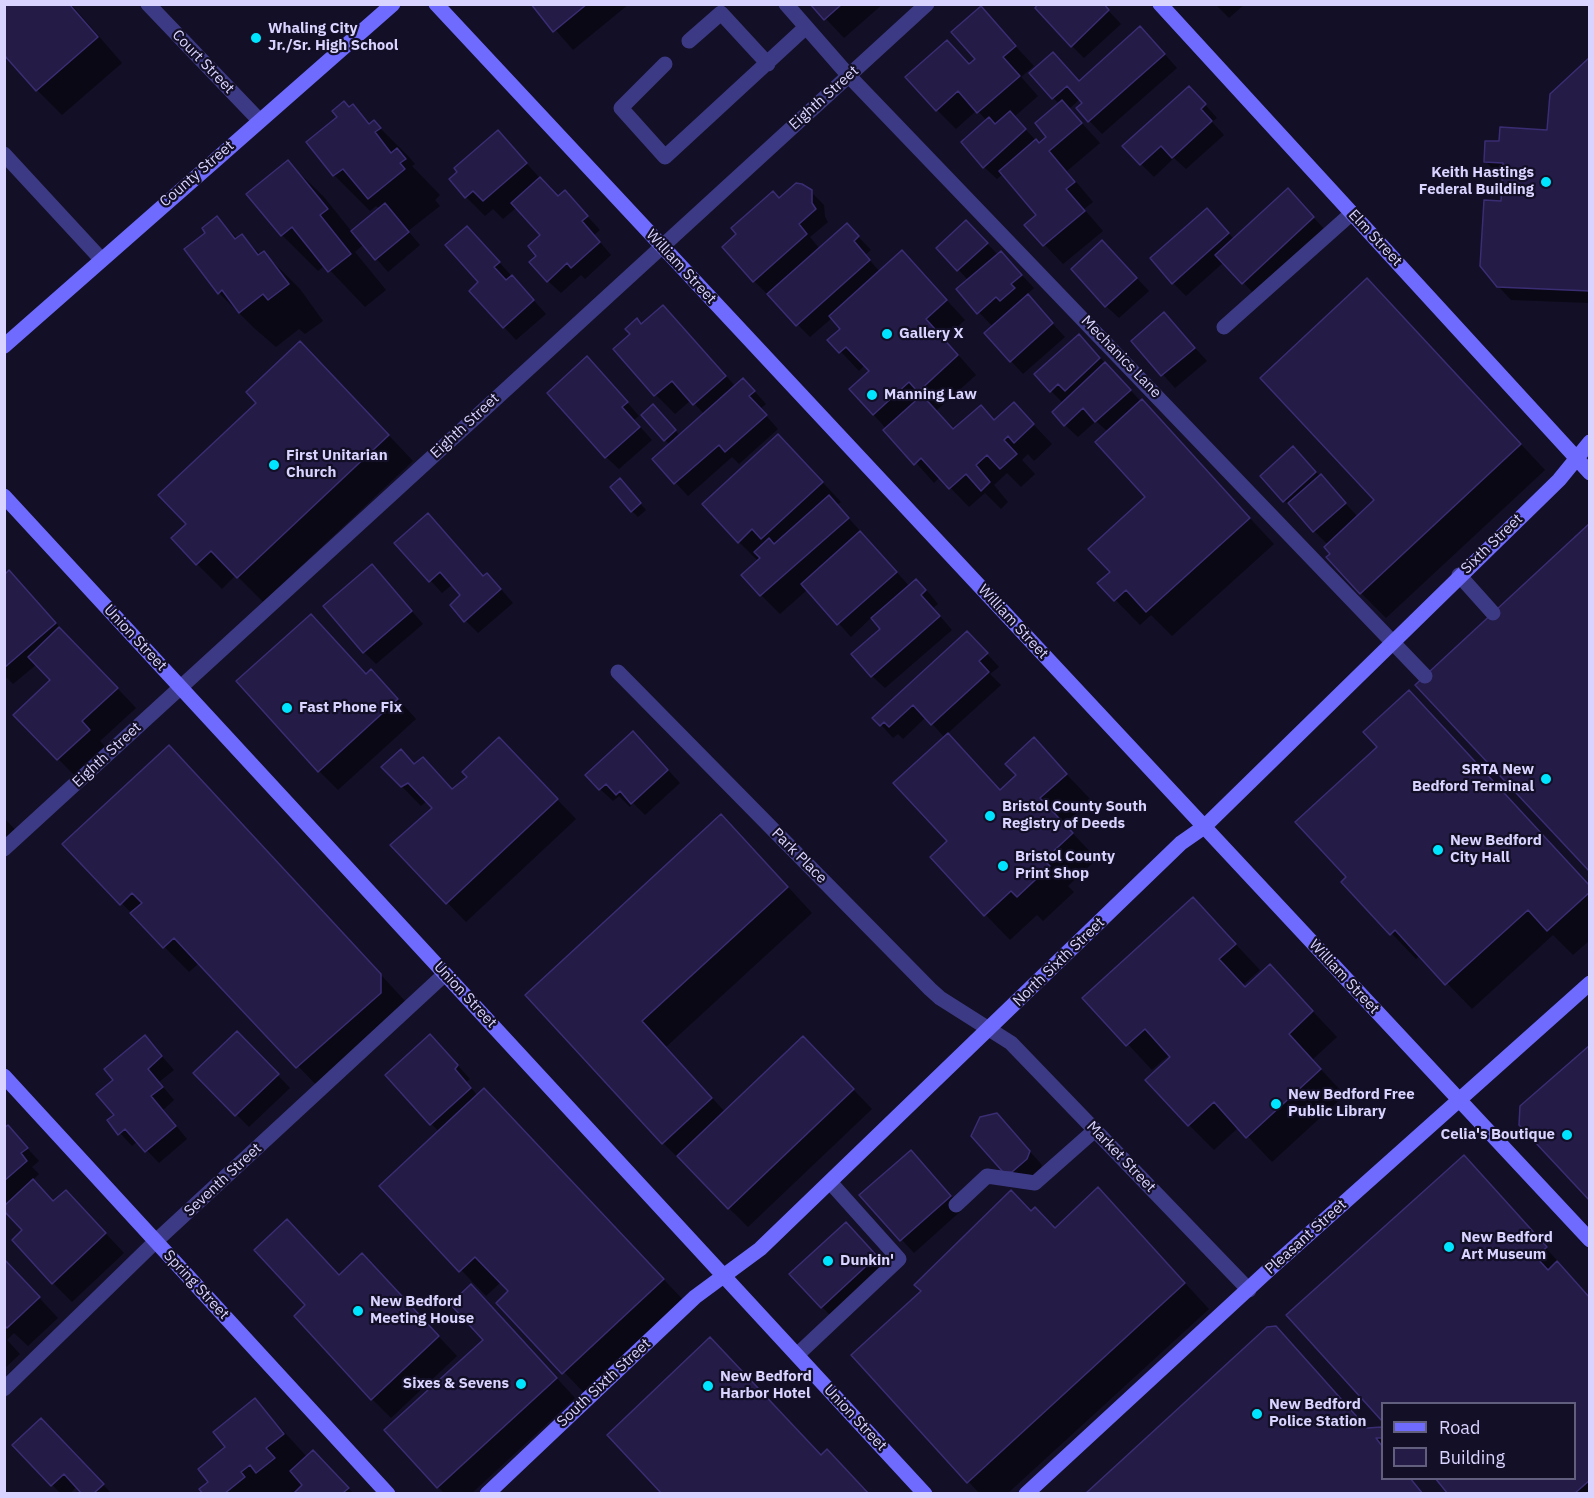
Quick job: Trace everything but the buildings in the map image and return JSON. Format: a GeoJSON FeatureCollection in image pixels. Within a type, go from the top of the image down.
{"type":"FeatureCollection","features":[{"type":"Feature","properties":{"kind":"main road","name":"County Street"},"geometry":{"type":"LineString","coordinates":[[4,346],[393,4]]}},
{"type":"Feature","properties":{"kind":"main road","name":"William Street"},"geometry":{"type":"LineString","coordinates":[[436,4],[1590,1240]]}},
{"type":"Feature","properties":{"kind":"main road","name":"Elm Street"},"geometry":{"type":"LineString","coordinates":[[1160,4],[1590,473]]}},
{"type":"Feature","properties":{"kind":"main road","name":"Sixth Street"},"geometry":{"type":"LineString","coordinates":[[1390,643],[1559,480],[1590,442]]}},
{"type":"Feature","properties":{"kind":"main road","name":"Union Street"},"geometry":{"type":"LineString","coordinates":[[4,496],[925,1494]]}},
{"type":"Feature","properties":{"kind":"main road","name":"North Sixth Street"},"geometry":{"type":"LineString","coordinates":[[723,1277],[760,1249],[1181,843],[1204,827],[1390,643]]}},
{"type":"Feature","properties":{"kind":"main road","name":"Pleasant Street"},"geometry":{"type":"LineString","coordinates":[[1026,1494],[1458,1099],[1590,983]]}},
{"type":"Feature","properties":{"kind":"main road","name":"Spring Street"},"geometry":{"type":"LineString","coordinates":[[4,1076],[388,1494]]}},
{"type":"Feature","properties":{"kind":"main road","name":"South Sixth Street"},"geometry":{"type":"LineString","coordinates":[[487,1494],[695,1297],[723,1277]]}},
{"type":"Feature","properties":{"kind":"street","name":"Court Street"},"geometry":{"type":"LineString","coordinates":[[148,4],[259,120]]}},
{"type":"Feature","properties":{"kind":"street","name":"Mechanics Lane"},"geometry":{"type":"LineString","coordinates":[[786,4],[849,76],[1159,396],[1390,643],[1425,676]]}},
{"type":"Feature","properties":{"kind":"street","name":"Eighth Street"},"geometry":{"type":"LineString","coordinates":[[4,849],[927,4]]}},
{"type":"Feature","properties":{"kind":"street"},"geometry":{"type":"LineString","coordinates":[[689,41],[721,13],[768,64]]}},
{"type":"Feature","properties":{"kind":"street"},"geometry":{"type":"LineString","coordinates":[[665,64],[621,108],[665,157],[806,27]]}},
{"type":"Feature","properties":{"kind":"street"},"geometry":{"type":"LineString","coordinates":[[4,153],[101,259]]}},
{"type":"Feature","properties":{"kind":"street"},"geometry":{"type":"LineString","coordinates":[[1224,327],[1352,213]]}},
{"type":"Feature","properties":{"kind":"street"},"geometry":{"type":"LineString","coordinates":[[1459,575],[1492,613]]}},
{"type":"Feature","properties":{"kind":"street","name":"Park Place"},"geometry":{"type":"LineString","coordinates":[[618,672],[930,989],[940,998],[990,1029]]}},
{"type":"Feature","properties":{"kind":"street","name":"Seventh Street"},"geometry":{"type":"LineString","coordinates":[[4,1389],[156,1241],[445,974]]}},
{"type":"Feature","properties":{"kind":"street","name":"Market Street"},"geometry":{"type":"LineString","coordinates":[[990,1029],[1011,1044],[1249,1290]]}},
{"type":"Feature","properties":{"kind":"street"},"geometry":{"type":"LineString","coordinates":[[956,1205],[987,1176],[1035,1183],[1095,1130]]}},
{"type":"Feature","properties":{"kind":"street"},"geometry":{"type":"LineString","coordinates":[[797,1355],[899,1259],[830,1182]]}},
{"type":"Feature","properties":{"kind":"place","name":"Whaling City Jr./Sr. High School"},"geometry":{"type":"Point","coordinates":[256,38]}},
{"type":"Feature","properties":{"kind":"place","name":"Keith Hastings Federal Building"},"geometry":{"type":"Point","coordinates":[1546,182]}},
{"type":"Feature","properties":{"kind":"place","name":"Gallery X"},"geometry":{"type":"Point","coordinates":[887,334]}},
{"type":"Feature","properties":{"kind":"place","name":"Manning Law"},"geometry":{"type":"Point","coordinates":[872,395]}},
{"type":"Feature","properties":{"kind":"place","name":"First Unitarian Church"},"geometry":{"type":"Point","coordinates":[274,465]}},
{"type":"Feature","properties":{"kind":"place","name":"Fast Phone Fix"},"geometry":{"type":"Point","coordinates":[287,708]}},
{"type":"Feature","properties":{"kind":"place","name":"SRTA New Bedford Terminal"},"geometry":{"type":"Point","coordinates":[1546,779]}},
{"type":"Feature","properties":{"kind":"place","name":"Bristol County South Registry of Deeds"},"geometry":{"type":"Point","coordinates":[990,816]}},
{"type":"Feature","properties":{"kind":"place","name":"New Bedford City Hall"},"geometry":{"type":"Point","coordinates":[1438,850]}},
{"type":"Feature","properties":{"kind":"place","name":"Bristol County Print Shop"},"geometry":{"type":"Point","coordinates":[1003,866]}},
{"type":"Feature","properties":{"kind":"place","name":"New Bedford Free Public Library"},"geometry":{"type":"Point","coordinates":[1276,1104]}},
{"type":"Feature","properties":{"kind":"place","name":"Celia's Boutique"},"geometry":{"type":"Point","coordinates":[1567,1135]}},
{"type":"Feature","properties":{"kind":"place","name":"New Bedford Art Museum"},"geometry":{"type":"Point","coordinates":[1449,1247]}},
{"type":"Feature","properties":{"kind":"place","name":"Dunkin'"},"geometry":{"type":"Point","coordinates":[828,1261]}},
{"type":"Feature","properties":{"kind":"place","name":"New Bedford Meeting House"},"geometry":{"type":"Point","coordinates":[358,1311]}},
{"type":"Feature","properties":{"kind":"place","name":"Sixes & Sevens"},"geometry":{"type":"Point","coordinates":[521,1384]}},
{"type":"Feature","properties":{"kind":"place","name":"New Bedford Harbor Hotel"},"geometry":{"type":"Point","coordinates":[708,1386]}},
{"type":"Feature","properties":{"kind":"place","name":"New Bedford Police Station"},"geometry":{"type":"Point","coordinates":[1257,1414]}}]}
